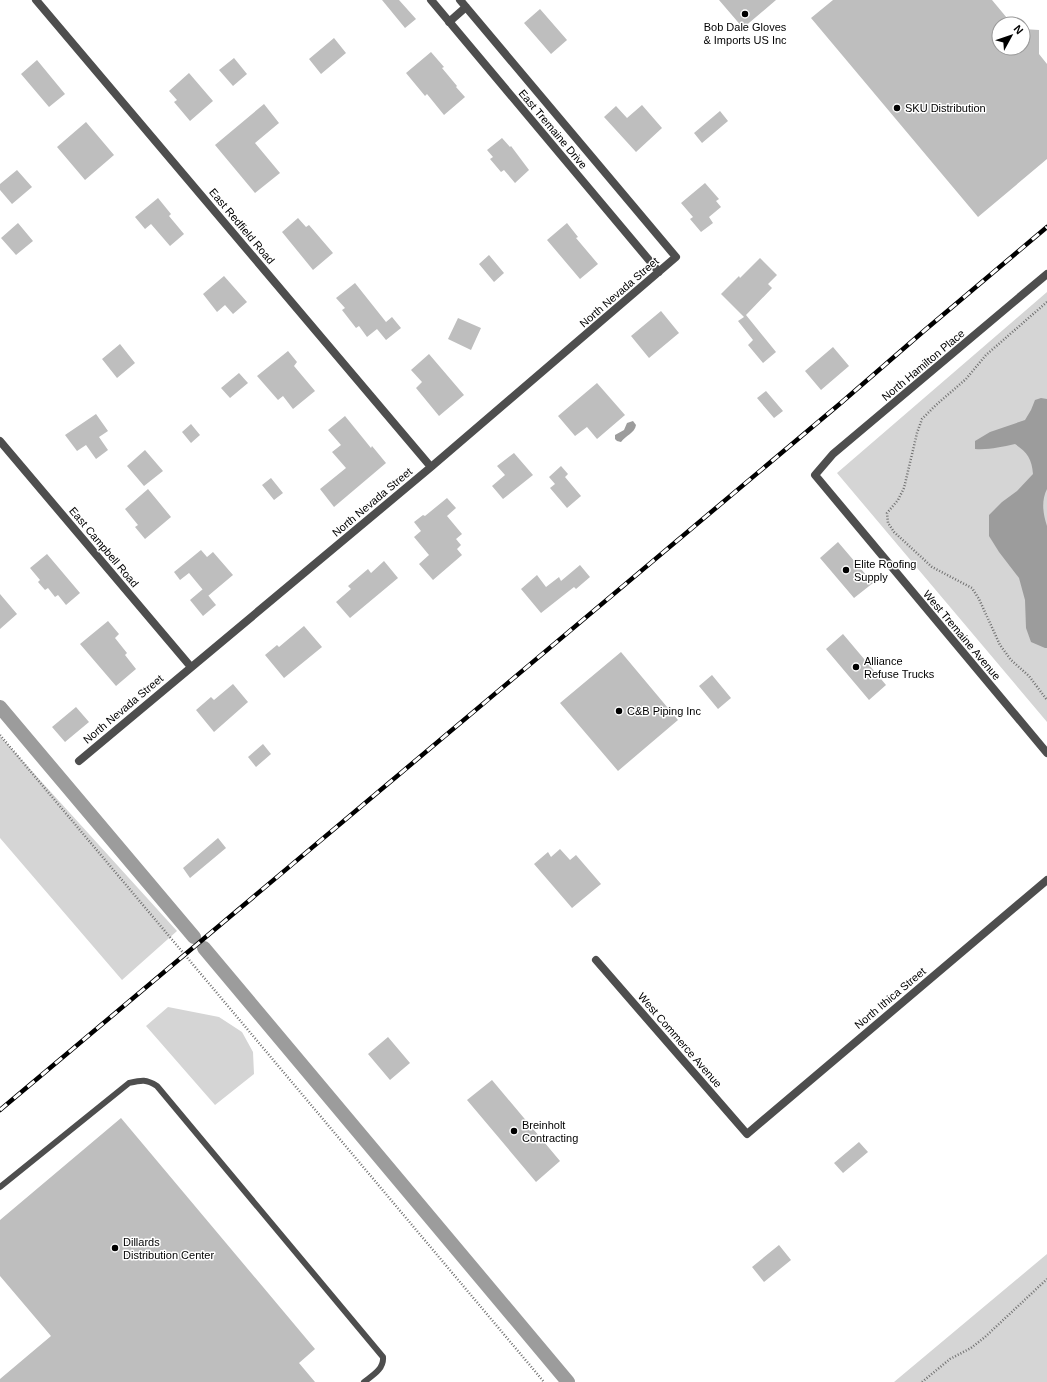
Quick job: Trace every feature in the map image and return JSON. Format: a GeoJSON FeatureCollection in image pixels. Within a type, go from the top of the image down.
{"type":"FeatureCollection","features":[{"type":"Feature","properties":{"kind":"street","name":"East Redfield Road"},"geometry":{"type":"LineString","coordinates":[[36,0],[431,467]]}},
{"type":"Feature","properties":{"kind":"street","name":"East Tremaine Drive"},"geometry":{"type":"LineString","coordinates":[[431,0],[659,272]]}},
{"type":"Feature","properties":{"kind":"street","name":"East Tremaine Drive"},"geometry":{"type":"LineString","coordinates":[[460,0],[676,257]]}},
{"type":"Feature","properties":{"kind":"street"},"geometry":{"type":"LineString","coordinates":[[449,22],[466,7]]}},
{"type":"Feature","properties":{"kind":"street","name":"North Nevada Street"},"geometry":{"type":"LineString","coordinates":[[79,760],[431,467],[676,257]]}},
{"type":"Feature","properties":{"kind":"street","name":"North Hamilton Place"},"geometry":{"type":"LineString","coordinates":[[815,475],[833,454],[1047,274]]}},
{"type":"Feature","properties":{"kind":"street","name":"East Campbell Road"},"geometry":{"type":"LineString","coordinates":[[0,441],[190,667]]}},
{"type":"Feature","properties":{"kind":"street","name":"West Tremaine Avenue"},"geometry":{"type":"LineString","coordinates":[[815,475],[1047,753]]}},
{"type":"Feature","properties":{"kind":"street","name":"North Ithica Street"},"geometry":{"type":"LineString","coordinates":[[747,1134],[1047,880]]}},
{"type":"Feature","properties":{"kind":"street","name":"West Commerce Avenue"},"geometry":{"type":"LineString","coordinates":[[596,960],[747,1134]]}},
{"type":"Feature","properties":{"kind":"lane"},"geometry":{"type":"LineString","coordinates":[[0,1187],[129,1083],[141,1080],[149,1081],[157,1086],[382,1357],[383,1363],[381,1368],[364,1382]]}},
{"type":"Feature","properties":{"kind":"path"},"geometry":{"type":"LineString","coordinates":[[1047,302],[986,355],[966,379],[922,419],[904,488],[898,500],[887,513],[888,523],[894,532],[932,567],[972,588],[979,599],[1000,645],[1011,660],[1029,676],[1047,700]]}},
{"type":"Feature","properties":{"kind":"path"},"geometry":{"type":"LineString","coordinates":[[0,735],[544,1382]]}},
{"type":"Feature","properties":{"kind":"path"},"geometry":{"type":"LineString","coordinates":[[922,1382],[950,1359],[986,1338],[1047,1278]]}},
{"type":"Feature","properties":{"kind":"shaded area"},"geometry":{"type":"Polygon","coordinates":[[[1047,292],[1047,722],[837,473],[1047,292]]]}},
{"type":"Feature","properties":{"kind":"shaded area"},"geometry":{"type":"Polygon","coordinates":[[[1041,398],[1047,399],[1047,489],[1043,508],[1047,526],[1047,648],[1031,642],[1026,628],[1025,600],[1019,578],[989,536],[989,515],[1002,502],[1017,491],[1033,474],[1030,460],[1026,453],[1015,444],[990,449],[975,449],[975,441],[990,432],[1025,420],[1035,400],[1041,398]]]}},
{"type":"Feature","properties":{"kind":"shaded area"},"geometry":{"type":"Polygon","coordinates":[[[633,421],[636,425],[634,430],[621,442],[617,441],[615,439],[615,435],[624,430],[627,423],[633,421]]]}},
{"type":"Feature","properties":{"kind":"shaded area"},"geometry":{"type":"Polygon","coordinates":[[[0,736],[177,931],[122,980],[0,838],[0,736]]]}},
{"type":"Feature","properties":{"kind":"shaded area"},"geometry":{"type":"Polygon","coordinates":[[[168,1007],[219,1017],[242,1032],[253,1052],[254,1074],[215,1105],[146,1026],[168,1007]]]}},
{"type":"Feature","properties":{"kind":"shaded area"},"geometry":{"type":"Polygon","coordinates":[[[1047,1254],[1047,1382],[894,1382],[1047,1254]]]}},
{"type":"Feature","properties":{"kind":"building"},"geometry":{"type":"Polygon","coordinates":[[[382,0],[399,0],[416,19],[405,28],[382,0]]]}},
{"type":"Feature","properties":{"kind":"building","name":"Bob Dale Gloves & Imports US Inc"},"geometry":{"type":"Polygon","coordinates":[[[719,0],[776,0],[743,28],[719,0]]]}},
{"type":"Feature","properties":{"kind":"building"},"geometry":{"type":"Polygon","coordinates":[[[833,0],[992,0],[1005,16],[991,16],[991,56],[1031,56],[1031,30],[1039,30],[1039,54],[1047,64],[1047,159],[978,217],[811,18],[833,0]]]}},
{"type":"Feature","properties":{"kind":"building"},"geometry":{"type":"Polygon","coordinates":[[[540,9],[567,40],[551,54],[524,23],[540,9]]]}},
{"type":"Feature","properties":{"kind":"building"},"geometry":{"type":"Polygon","coordinates":[[[334,38],[346,53],[321,74],[309,59],[334,38]]]}},
{"type":"Feature","properties":{"kind":"building"},"geometry":{"type":"Polygon","coordinates":[[[431,52],[444,67],[442,68],[465,97],[444,115],[427,94],[425,96],[406,73],[431,52]]]}},
{"type":"Feature","properties":{"kind":"building"},"geometry":{"type":"Polygon","coordinates":[[[234,58],[247,74],[233,86],[219,70],[234,58]]]}},
{"type":"Feature","properties":{"kind":"building"},"geometry":{"type":"Polygon","coordinates":[[[37,60],[65,94],[49,107],[21,74],[37,60]]]}},
{"type":"Feature","properties":{"kind":"building"},"geometry":{"type":"Polygon","coordinates":[[[189,73],[213,101],[190,121],[174,102],[177,100],[169,91],[189,73]]]}},
{"type":"Feature","properties":{"kind":"building"},"geometry":{"type":"Polygon","coordinates":[[[264,104],[279,123],[255,143],[280,173],[255,193],[215,145],[264,104]]]}},
{"type":"Feature","properties":{"kind":"building"},"geometry":{"type":"Polygon","coordinates":[[[642,105],[662,128],[636,152],[604,117],[616,106],[627,118],[642,105]]]}},
{"type":"Feature","properties":{"kind":"building"},"geometry":{"type":"Polygon","coordinates":[[[720,111],[728,121],[702,143],[694,133],[720,111]]]}},
{"type":"Feature","properties":{"kind":"building"},"geometry":{"type":"Polygon","coordinates":[[[86,122],[114,155],[85,180],[57,147],[86,122]]]}},
{"type":"Feature","properties":{"kind":"building"},"geometry":{"type":"Polygon","coordinates":[[[502,138],[510,147],[511,146],[529,170],[515,183],[504,170],[501,172],[490,159],[493,157],[487,150],[502,138]]]}},
{"type":"Feature","properties":{"kind":"building"},"geometry":{"type":"Polygon","coordinates":[[[17,170],[32,187],[12,204],[0,190],[0,184],[17,170]]]}},
{"type":"Feature","properties":{"kind":"building"},"geometry":{"type":"Polygon","coordinates":[[[705,183],[719,199],[716,201],[721,207],[709,217],[713,223],[701,232],[690,219],[693,217],[681,203],[705,183]]]}},
{"type":"Feature","properties":{"kind":"building"},"geometry":{"type":"Polygon","coordinates":[[[158,198],[171,214],[169,216],[184,234],[170,246],[151,224],[145,229],[135,217],[158,198]]]}},
{"type":"Feature","properties":{"kind":"building"},"geometry":{"type":"Polygon","coordinates":[[[298,218],[306,227],[309,225],[333,253],[313,270],[282,232],[298,218]]]}},
{"type":"Feature","properties":{"kind":"building"},"geometry":{"type":"Polygon","coordinates":[[[18,223],[33,241],[16,255],[1,238],[18,223]]]}},
{"type":"Feature","properties":{"kind":"building"},"geometry":{"type":"Polygon","coordinates":[[[567,223],[578,237],[576,238],[598,264],[580,279],[547,240],[567,223]]]}},
{"type":"Feature","properties":{"kind":"building"},"geometry":{"type":"Polygon","coordinates":[[[489,255],[504,273],[494,282],[479,264],[489,255]]]}},
{"type":"Feature","properties":{"kind":"building"},"geometry":{"type":"Polygon","coordinates":[[[760,258],[777,275],[768,284],[772,288],[746,315],[776,352],[763,363],[748,345],[753,340],[738,321],[744,317],[721,294],[760,258]]]}},
{"type":"Feature","properties":{"kind":"building"},"geometry":{"type":"Polygon","coordinates":[[[224,276],[247,302],[233,314],[225,305],[217,312],[203,294],[224,276]]]}},
{"type":"Feature","properties":{"kind":"building"},"geometry":{"type":"Polygon","coordinates":[[[355,283],[386,322],[392,317],[401,328],[386,340],[377,329],[367,337],[359,326],[356,328],[342,310],[345,308],[336,298],[355,283]]]}},
{"type":"Feature","properties":{"kind":"building"},"geometry":{"type":"Polygon","coordinates":[[[661,311],[679,333],[649,358],[631,336],[661,311]]]}},
{"type":"Feature","properties":{"kind":"building"},"geometry":{"type":"Polygon","coordinates":[[[458,318],[481,328],[471,350],[448,339],[458,318]]]}},
{"type":"Feature","properties":{"kind":"building"},"geometry":{"type":"Polygon","coordinates":[[[120,344],[135,363],[117,378],[102,359],[120,344]]]}},
{"type":"Feature","properties":{"kind":"building"},"geometry":{"type":"Polygon","coordinates":[[[833,347],[849,366],[821,390],[805,371],[833,347]]]}},
{"type":"Feature","properties":{"kind":"building"},"geometry":{"type":"Polygon","coordinates":[[[288,351],[297,362],[294,366],[315,391],[293,409],[283,396],[278,400],[257,376],[288,351]]]}},
{"type":"Feature","properties":{"kind":"building"},"geometry":{"type":"Polygon","coordinates":[[[429,354],[464,395],[439,416],[416,388],[422,382],[411,370],[429,354]]]}},
{"type":"Feature","properties":{"kind":"building"},"geometry":{"type":"Polygon","coordinates":[[[239,373],[248,383],[230,398],[221,388],[239,373]]]}},
{"type":"Feature","properties":{"kind":"building"},"geometry":{"type":"Polygon","coordinates":[[[597,383],[625,415],[597,439],[587,427],[575,436],[558,416],[597,383]]]}},
{"type":"Feature","properties":{"kind":"building"},"geometry":{"type":"Polygon","coordinates":[[[766,391],[783,411],[774,418],[757,398],[766,391]]]}},
{"type":"Feature","properties":{"kind":"building"},"geometry":{"type":"Polygon","coordinates":[[[96,414],[108,431],[99,437],[108,450],[96,459],[86,445],[77,451],[65,435],[96,414]]]}},
{"type":"Feature","properties":{"kind":"building"},"geometry":{"type":"Polygon","coordinates":[[[345,416],[371,448],[372,446],[386,463],[334,507],[320,489],[346,468],[332,452],[341,445],[328,430],[345,416]]]}},
{"type":"Feature","properties":{"kind":"building"},"geometry":{"type":"Polygon","coordinates":[[[191,424],[200,435],[191,443],[182,432],[191,424]]]}},
{"type":"Feature","properties":{"kind":"building"},"geometry":{"type":"Polygon","coordinates":[[[145,450],[163,471],[144,486],[127,466],[145,450]]]}},
{"type":"Feature","properties":{"kind":"building"},"geometry":{"type":"Polygon","coordinates":[[[514,453],[533,475],[503,499],[492,486],[505,475],[497,466],[514,453]]]}},
{"type":"Feature","properties":{"kind":"building"},"geometry":{"type":"Polygon","coordinates":[[[561,466],[568,474],[565,477],[581,496],[567,508],[550,488],[555,484],[549,477],[561,466]]]}},
{"type":"Feature","properties":{"kind":"building"},"geometry":{"type":"Polygon","coordinates":[[[271,478],[283,493],[274,500],[262,485],[271,478]]]}},
{"type":"Feature","properties":{"kind":"building"},"geometry":{"type":"Polygon","coordinates":[[[148,489],[171,517],[145,539],[135,527],[138,525],[125,509],[148,489]]]}},
{"type":"Feature","properties":{"kind":"building"},"geometry":{"type":"Polygon","coordinates":[[[447,498],[456,508],[447,516],[462,534],[456,539],[461,545],[457,549],[462,555],[433,580],[419,564],[429,555],[414,537],[421,531],[414,522],[423,515],[425,516],[447,498]]]}},
{"type":"Feature","properties":{"kind":"building","name":"Elite Roofing Supply"},"geometry":{"type":"Polygon","coordinates":[[[838,542],[873,583],[854,598],[820,558],[838,542]]]}},
{"type":"Feature","properties":{"kind":"building"},"geometry":{"type":"Polygon","coordinates":[[[201,550],[207,557],[213,552],[233,575],[208,596],[189,573],[180,580],[174,572],[201,550]]]}},
{"type":"Feature","properties":{"kind":"building"},"geometry":{"type":"Polygon","coordinates":[[[47,554],[80,593],[66,605],[58,595],[55,597],[48,588],[45,590],[38,582],[40,580],[30,568],[47,554]]]}},
{"type":"Feature","properties":{"kind":"building"},"geometry":{"type":"Polygon","coordinates":[[[384,561],[398,578],[350,618],[336,602],[351,589],[348,586],[368,569],[371,573],[384,561]]]}},
{"type":"Feature","properties":{"kind":"building"},"geometry":{"type":"Polygon","coordinates":[[[580,565],[590,577],[576,589],[574,587],[541,613],[521,589],[537,575],[546,587],[559,577],[561,581],[580,565]]]}},
{"type":"Feature","properties":{"kind":"building"},"geometry":{"type":"Polygon","coordinates":[[[203,589],[216,605],[203,616],[190,600],[203,589]]]}},
{"type":"Feature","properties":{"kind":"building"},"geometry":{"type":"Polygon","coordinates":[[[0,594],[17,614],[0,629],[0,594]]]}},
{"type":"Feature","properties":{"kind":"building"},"geometry":{"type":"Polygon","coordinates":[[[108,621],[119,634],[115,638],[127,653],[125,655],[136,669],[116,686],[80,644],[108,621]]]}},
{"type":"Feature","properties":{"kind":"building"},"geometry":{"type":"Polygon","coordinates":[[[304,626],[322,647],[284,678],[265,655],[277,645],[279,647],[304,626]]]}},
{"type":"Feature","properties":{"kind":"building","name":"Alliance Refuse Trucks"},"geometry":{"type":"Polygon","coordinates":[[[843,634],[886,685],[869,700],[826,649],[843,634]]]}},
{"type":"Feature","properties":{"kind":"building","name":"C&B Piping Inc"},"geometry":{"type":"Polygon","coordinates":[[[621,652],[678,720],[618,771],[560,703],[621,652]]]}},
{"type":"Feature","properties":{"kind":"building"},"geometry":{"type":"Polygon","coordinates":[[[712,675],[731,698],[718,709],[699,686],[712,675]]]}},
{"type":"Feature","properties":{"kind":"building"},"geometry":{"type":"Polygon","coordinates":[[[233,684],[248,702],[214,732],[196,710],[211,697],[214,700],[233,684]]]}},
{"type":"Feature","properties":{"kind":"building"},"geometry":{"type":"Polygon","coordinates":[[[76,707],[89,722],[65,742],[52,727],[76,707]]]}},
{"type":"Feature","properties":{"kind":"building"},"geometry":{"type":"Polygon","coordinates":[[[263,744],[271,754],[256,767],[248,757],[263,744]]]}},
{"type":"Feature","properties":{"kind":"building"},"geometry":{"type":"Polygon","coordinates":[[[218,838],[226,848],[190,878],[183,868],[218,838]]]}},
{"type":"Feature","properties":{"kind":"building"},"geometry":{"type":"Polygon","coordinates":[[[560,849],[570,860],[576,855],[601,884],[572,908],[534,864],[548,852],[551,857],[560,849]]]}},
{"type":"Feature","properties":{"kind":"building"},"geometry":{"type":"Polygon","coordinates":[[[388,1037],[410,1063],[390,1080],[368,1054],[388,1037]]]}},
{"type":"Feature","properties":{"kind":"building","name":"Breinholt Contracting"},"geometry":{"type":"Polygon","coordinates":[[[492,1080],[560,1161],[536,1182],[467,1100],[492,1080]]]}},
{"type":"Feature","properties":{"kind":"building","name":"Dillards Distribution Center"},"geometry":{"type":"Polygon","coordinates":[[[121,1118],[315,1349],[299,1363],[315,1382],[0,1382],[0,1379],[51,1336],[0,1276],[0,1220],[121,1118]]]}},
{"type":"Feature","properties":{"kind":"building"},"geometry":{"type":"Polygon","coordinates":[[[859,1142],[868,1152],[843,1173],[834,1163],[859,1142]]]}},
{"type":"Feature","properties":{"kind":"building"},"geometry":{"type":"Polygon","coordinates":[[[779,1245],[791,1260],[764,1282],[752,1267],[779,1245]]]}},
{"type":"Feature","properties":{"kind":"waterway"},"geometry":{"type":"LineString","coordinates":[[0,707],[194,937]]}},
{"type":"Feature","properties":{"kind":"waterway"},"geometry":{"type":"LineString","coordinates":[[204,948],[568,1382]]}},
{"type":"Feature","properties":{"kind":"railway"},"geometry":{"type":"LineString","coordinates":[[0,1110],[842,402],[1047,227]]}},
{"type":"Feature","properties":{"kind":"place","name":"Bob Dale Gloves & Imports US Inc"},"geometry":{"type":"Point","coordinates":[745,14]}},
{"type":"Feature","properties":{"kind":"place","name":"SKU Distribution"},"geometry":{"type":"Point","coordinates":[897,108]}},
{"type":"Feature","properties":{"kind":"place","name":"Elite Roofing Supply"},"geometry":{"type":"Point","coordinates":[846,570]}},
{"type":"Feature","properties":{"kind":"place","name":"Alliance Refuse Trucks"},"geometry":{"type":"Point","coordinates":[856,667]}},
{"type":"Feature","properties":{"kind":"place","name":"C&B Piping Inc"},"geometry":{"type":"Point","coordinates":[619,711]}},
{"type":"Feature","properties":{"kind":"place","name":"Breinholt Contracting"},"geometry":{"type":"Point","coordinates":[514,1131]}},
{"type":"Feature","properties":{"kind":"place","name":"Dillards Distribution Center"},"geometry":{"type":"Point","coordinates":[115,1248]}}]}
